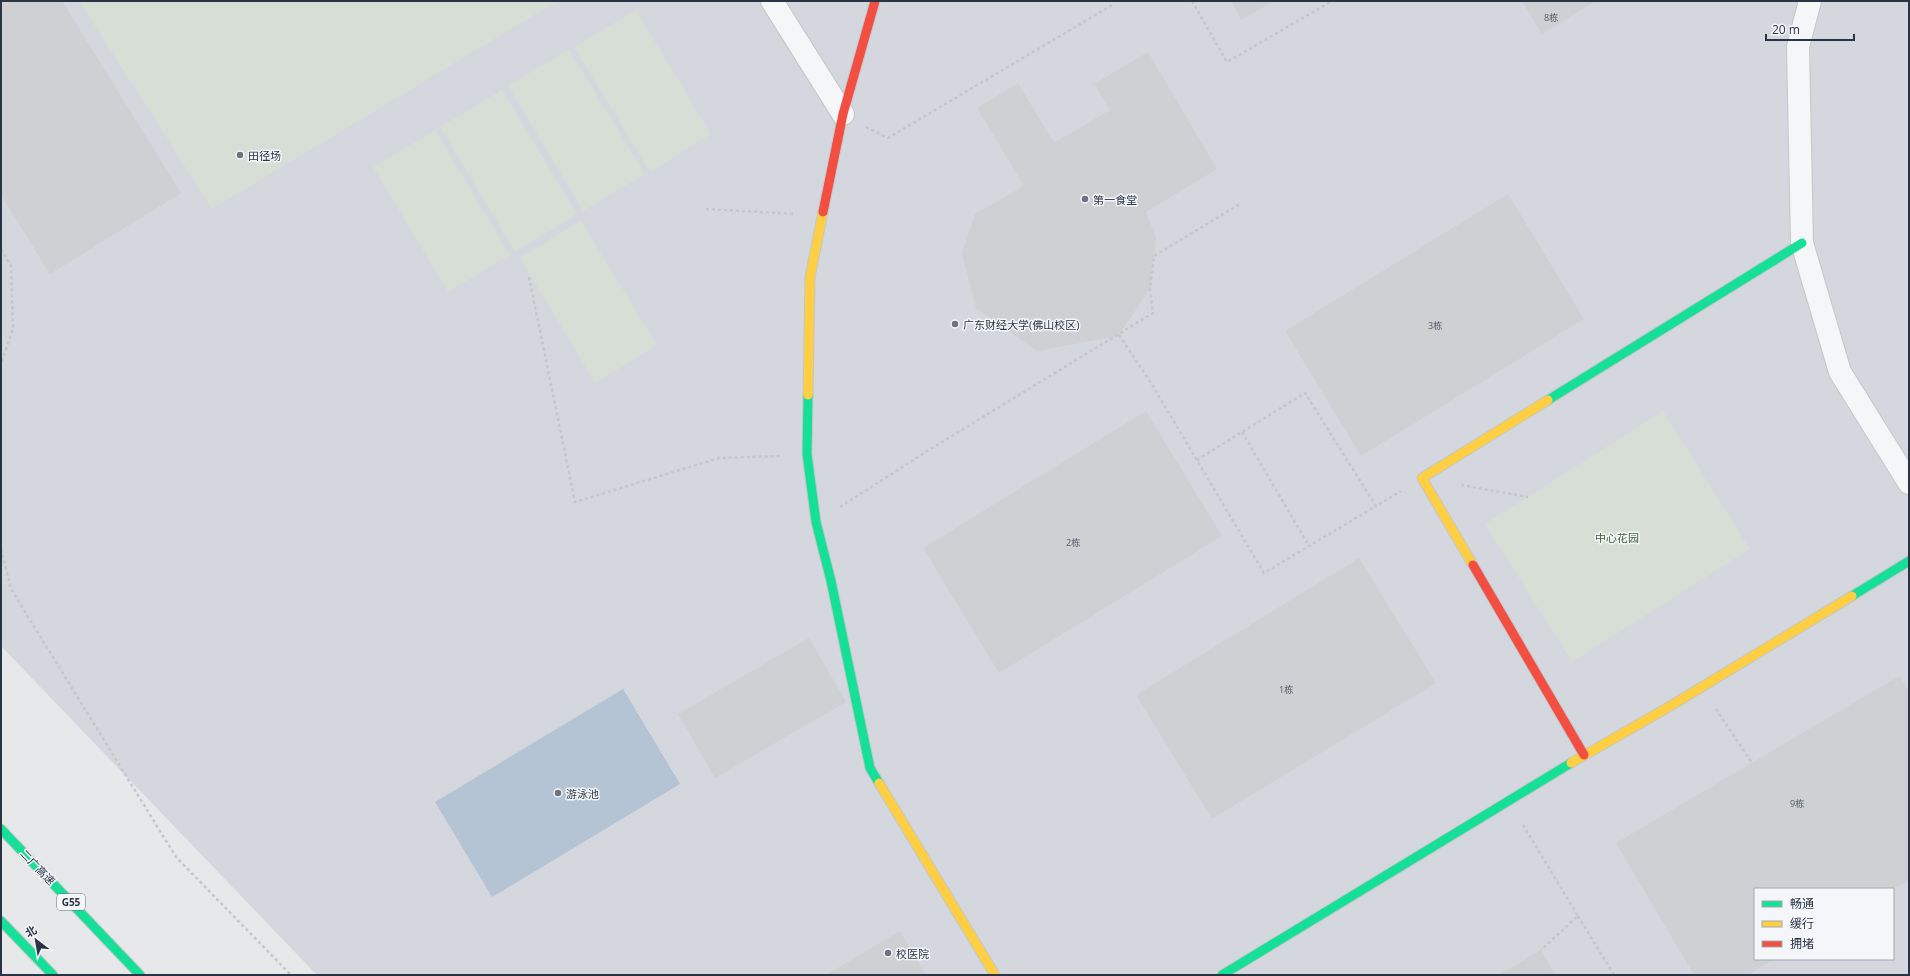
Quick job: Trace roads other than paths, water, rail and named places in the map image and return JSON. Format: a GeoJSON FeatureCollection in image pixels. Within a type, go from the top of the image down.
{"type":"FeatureCollection","features":[{"type":"Feature","properties":{"kind":"main road"},"geometry":{"type":"LineString","coordinates":[[875,1],[843,114],[810,277],[808,454],[816,522],[832,589],[870,768],[995,975]]}},
{"type":"Feature","properties":{"kind":"main road"},"geometry":{"type":"LineString","coordinates":[[1584,755],[1422,478],[1802,243]]}},
{"type":"Feature","properties":{"kind":"main road"},"geometry":{"type":"LineString","coordinates":[[1222,975],[1509,802],[1584,755],[1701,687],[1909,561]]}},
{"type":"Feature","properties":{"kind":"main road","name":"二广高速"},"geometry":{"type":"LineString","coordinates":[[1,829],[140,975]]}},
{"type":"Feature","properties":{"kind":"main road"},"geometry":{"type":"LineString","coordinates":[[1,921],[53,975]]}},
{"type":"Feature","properties":{"kind":"street"},"geometry":{"type":"LineString","coordinates":[[772,1],[843,114]]}},
{"type":"Feature","properties":{"kind":"street"},"geometry":{"type":"LineString","coordinates":[[1810,1],[1798,47],[1802,243],[1840,372],[1909,483]]}},
{"type":"Feature","properties":{"kind":"water","name":"游泳池"},"geometry":{"type":"Polygon","coordinates":[[[623,689],[680,784],[492,897],[435,802],[623,689]]]}},
{"type":"Feature","properties":{"kind":"place","name":"田径场"},"geometry":{"type":"Point","coordinates":[240,155]}},
{"type":"Feature","properties":{"kind":"place","name":"第一食堂"},"geometry":{"type":"Point","coordinates":[1085,199]}},
{"type":"Feature","properties":{"kind":"place","name":"广东财经大学(佛山校区)"},"geometry":{"type":"Point","coordinates":[955,324]}},
{"type":"Feature","properties":{"kind":"place","name":"游泳池"},"geometry":{"type":"Point","coordinates":[558,793]}},
{"type":"Feature","properties":{"kind":"place","name":"校医院"},"geometry":{"type":"Point","coordinates":[888,953]}},
{"type":"Feature","properties":{"kind":"park label","name":"中心花园"},"geometry":{"type":"Point","coordinates":[1617,537]}}]}
